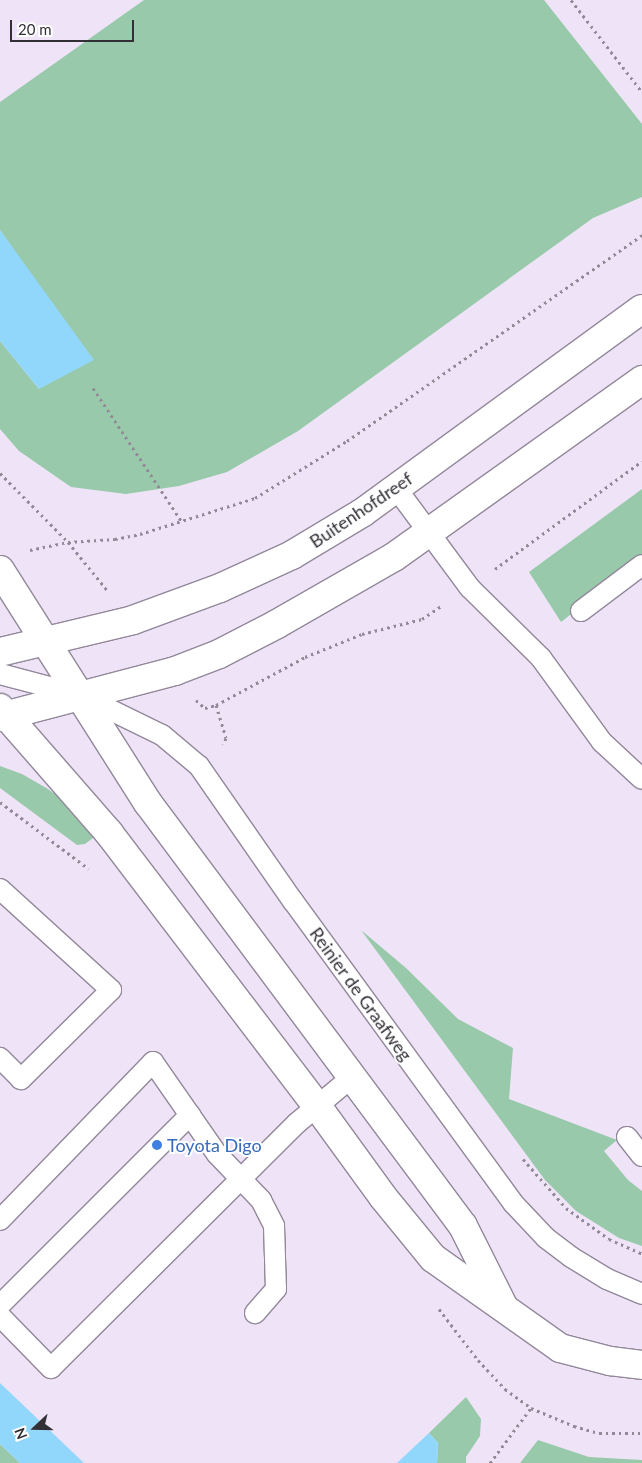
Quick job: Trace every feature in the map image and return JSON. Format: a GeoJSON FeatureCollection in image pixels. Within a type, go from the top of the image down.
{"type":"FeatureCollection","features":[{"type":"Feature","properties":{"kind":"main road","name":"Buitenhofdreef"},"geometry":{"type":"LineString","coordinates":[[0,652],[46,643],[133,620],[220,588],[292,555],[362,513],[642,309]]}},
{"type":"Feature","properties":{"kind":"main road"},"geometry":{"type":"LineString","coordinates":[[642,380],[394,557],[277,624],[219,654],[175,671],[2,714],[109,833],[317,1106],[383,1197],[433,1258],[560,1348],[610,1361],[642,1365]]}},
{"type":"Feature","properties":{"kind":"main road"},"geometry":{"type":"LineString","coordinates":[[0,570],[148,803],[463,1226],[504,1310]]}},
{"type":"Feature","properties":{"kind":"lane"},"geometry":{"type":"LineString","coordinates":[[396,488],[470,588],[541,658],[602,742],[642,779]]}},
{"type":"Feature","properties":{"kind":"lane"},"geometry":{"type":"LineString","coordinates":[[581,611],[642,565]]}},
{"type":"Feature","properties":{"kind":"lane","name":"Reinier de Graafweg"},"geometry":{"type":"LineString","coordinates":[[0,674],[80,695],[162,735],[199,766],[293,901],[513,1203],[546,1238],[571,1257],[607,1279],[642,1294]]}},
{"type":"Feature","properties":{"kind":"lane"},"geometry":{"type":"LineString","coordinates":[[0,889],[111,990],[21,1079],[0,1058]]}},
{"type":"Feature","properties":{"kind":"lane"},"geometry":{"type":"LineString","coordinates":[[0,1220],[152,1062],[217,1154],[261,1200],[274,1226],[276,1289],[255,1313]]}},
{"type":"Feature","properties":{"kind":"lane"},"geometry":{"type":"LineString","coordinates":[[0,1316],[50,1368],[241,1178],[317,1106],[352,1077]]}},
{"type":"Feature","properties":{"kind":"lane"},"geometry":{"type":"LineString","coordinates":[[0,1306],[190,1115]]}},
{"type":"Feature","properties":{"kind":"lane"},"geometry":{"type":"LineString","coordinates":[[627,1137],[642,1156]]}},
{"type":"Feature","properties":{"kind":"path"},"geometry":{"type":"LineString","coordinates":[[570,0],[642,92]]}},
{"type":"Feature","properties":{"kind":"path"},"geometry":{"type":"LineString","coordinates":[[24,551],[68,542],[115,539],[182,522],[254,498],[346,441],[642,235]]}},
{"type":"Feature","properties":{"kind":"path"},"geometry":{"type":"LineString","coordinates":[[93,388],[182,522]]}},
{"type":"Feature","properties":{"kind":"path"},"geometry":{"type":"LineString","coordinates":[[0,802],[78,861]]}},
{"type":"Feature","properties":{"kind":"path"},"geometry":{"type":"LineString","coordinates":[[522,1158],[566,1208],[609,1239],[642,1254]]}},
{"type":"Feature","properties":{"kind":"path"},"geometry":{"type":"LineString","coordinates":[[490,1463],[531,1408]]}},
{"type":"Feature","properties":{"kind":"green space"},"geometry":{"type":"Polygon","coordinates":[[[144,0],[544,0],[642,124],[642,197],[593,218],[298,431],[227,472],[179,486],[126,494],[71,487],[19,451],[0,429],[0,341],[39,389],[22,262],[0,230],[0,102],[144,0]]]}},
{"type":"Feature","properties":{"kind":"green space"},"geometry":{"type":"Polygon","coordinates":[[[642,489],[642,559],[561,622],[529,572],[642,489]]]}},
{"type":"Feature","properties":{"kind":"green space"},"geometry":{"type":"Polygon","coordinates":[[[0,766],[22,774],[48,789],[68,804],[97,835],[85,844],[77,845],[0,788],[0,766]]]}},
{"type":"Feature","properties":{"kind":"green space"},"geometry":{"type":"Polygon","coordinates":[[[361,930],[406,968],[458,1019],[513,1048],[509,1099],[617,1140],[604,1151],[628,1180],[642,1191],[642,1246],[619,1238],[576,1211],[545,1180],[361,930]]]}},
{"type":"Feature","properties":{"kind":"green space"},"geometry":{"type":"Polygon","coordinates":[[[466,1397],[481,1419],[480,1436],[466,1457],[466,1463],[437,1463],[438,1443],[429,1433],[466,1397]]]}},
{"type":"Feature","properties":{"kind":"green space"},"geometry":{"type":"Polygon","coordinates":[[[538,1440],[589,1457],[642,1460],[642,1463],[520,1463],[538,1440]]]}},
{"type":"Feature","properties":{"kind":"green space"},"geometry":{"type":"Polygon","coordinates":[[[0,1444],[20,1463],[0,1463],[0,1444]]]}},
{"type":"Feature","properties":{"kind":"water"},"geometry":{"type":"Polygon","coordinates":[[[0,230],[94,360],[39,389],[0,341],[0,230]]]}},
{"type":"Feature","properties":{"kind":"water"},"geometry":{"type":"Polygon","coordinates":[[[0,1383],[84,1463],[20,1463],[0,1444],[0,1383]]]}},
{"type":"Feature","properties":{"kind":"water"},"geometry":{"type":"Polygon","coordinates":[[[429,1433],[438,1443],[437,1463],[397,1463],[429,1433]]]}},
{"type":"Feature","properties":{"kind":"place","name":"Toyota Digo"},"geometry":{"type":"Point","coordinates":[157,1145]}}]}
